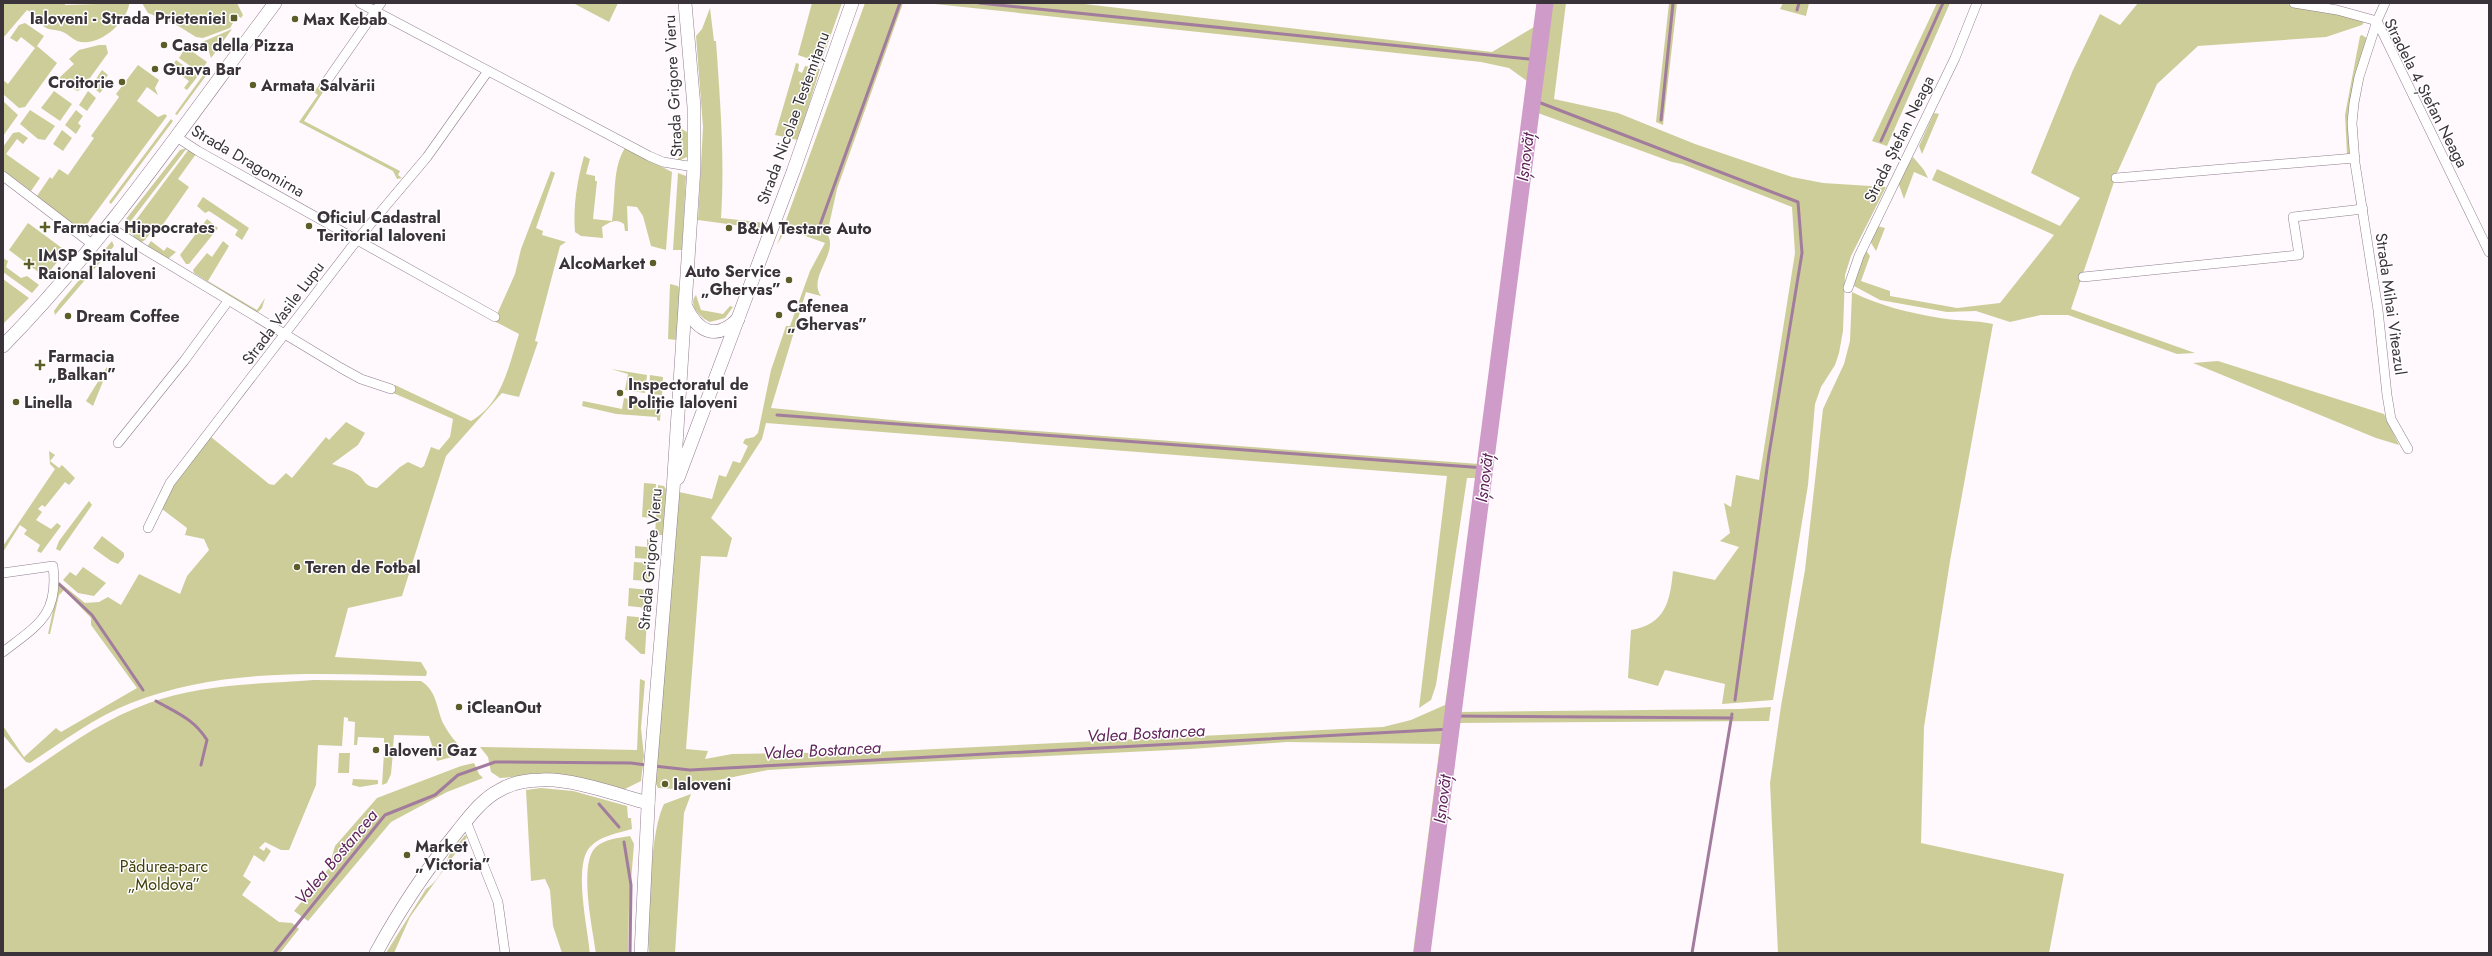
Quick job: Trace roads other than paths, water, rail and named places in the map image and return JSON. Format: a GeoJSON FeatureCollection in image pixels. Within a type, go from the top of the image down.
{"type":"FeatureCollection","features":[{"type":"Feature","properties":{"kind":"main road"},"geometry":{"type":"LineString","coordinates":[[3,346],[41,306],[92,244],[275,3]]}},
{"type":"Feature","properties":{"kind":"main road","name":"Strada Grigore Vieru"},"geometry":{"type":"LineString","coordinates":[[641,953],[648,786],[673,491],[694,167],[694,101],[685,3]]}},
{"type":"Feature","properties":{"kind":"main road","name":"Strada Nicolae Testemițanu"},"geometry":{"type":"LineString","coordinates":[[673,491],[738,319],[852,3]]}},
{"type":"Feature","properties":{"kind":"main road"},"geometry":{"type":"LineString","coordinates":[[685,307],[692,321],[701,328],[710,331],[726,329],[738,319]]}},
{"type":"Feature","properties":{"kind":"main road"},"geometry":{"type":"LineString","coordinates":[[376,953],[405,901],[466,821],[499,790],[526,781],[560,781],[648,803]]}},
{"type":"Feature","properties":{"kind":"street"},"geometry":{"type":"LineString","coordinates":[[360,3],[488,71]]}},
{"type":"Feature","properties":{"kind":"street"},"geometry":{"type":"LineString","coordinates":[[324,85],[381,3]]}},
{"type":"Feature","properties":{"kind":"street","name":"Strada Ștefan Neaga"},"geometry":{"type":"LineString","coordinates":[[1848,288],[1858,256],[1949,71],[1977,3]]}},
{"type":"Feature","properties":{"kind":"street","name":"Stradela 4 Ștefan Neaga"},"geometry":{"type":"LineString","coordinates":[[2294,3],[2342,11],[2377,21],[2489,252]]}},
{"type":"Feature","properties":{"kind":"street","name":"Strada Mihai Viteazul"},"geometry":{"type":"LineString","coordinates":[[2385,3],[2377,21],[2354,103],[2352,124],[2355,158],[2391,419],[2408,449]]}},
{"type":"Feature","properties":{"kind":"street","name":"Strada Grigore Vieru"},"geometry":{"type":"LineString","coordinates":[[488,71],[663,162],[694,167]]}},
{"type":"Feature","properties":{"kind":"street","name":"Strada Vasile Lupu"},"geometry":{"type":"LineString","coordinates":[[148,528],[170,483],[357,240],[426,157],[488,71]]}},
{"type":"Feature","properties":{"kind":"street","name":"Strada Dragomirna"},"geometry":{"type":"LineString","coordinates":[[175,136],[198,151],[495,317]]}},
{"type":"Feature","properties":{"kind":"street"},"geometry":{"type":"LineString","coordinates":[[2116,178],[2355,158]]}},
{"type":"Feature","properties":{"kind":"street"},"geometry":{"type":"LineString","coordinates":[[3,176],[92,244]]}},
{"type":"Feature","properties":{"kind":"street"},"geometry":{"type":"LineString","coordinates":[[2083,277],[2299,255],[2293,217],[2363,209]]}},
{"type":"Feature","properties":{"kind":"street"},"geometry":{"type":"LineString","coordinates":[[107,225],[228,301],[361,379],[391,389]]}},
{"type":"Feature","properties":{"kind":"street"},"geometry":{"type":"LineString","coordinates":[[118,443],[184,361],[228,301]]}},
{"type":"Feature","properties":{"kind":"street"},"geometry":{"type":"LineString","coordinates":[[3,573],[53,566],[56,585],[49,611],[43,619],[3,652]]}},
{"type":"Feature","properties":{"kind":"street"},"geometry":{"type":"LineString","coordinates":[[466,821],[498,902],[505,953]]}},
{"type":"Feature","properties":{"kind":"waterway"},"geometry":{"type":"LineString","coordinates":[[820,225],[900,3]]}},
{"type":"Feature","properties":{"kind":"waterway"},"geometry":{"type":"LineString","coordinates":[[979,3],[1538,60]]}},
{"type":"Feature","properties":{"kind":"waterway","name":"Ișnovăț"},"geometry":{"type":"LineString","coordinates":[[1422,953],[1545,3]]}},
{"type":"Feature","properties":{"kind":"waterway"},"geometry":{"type":"LineString","coordinates":[[1661,120],[1673,3]]}},
{"type":"Feature","properties":{"kind":"waterway"},"geometry":{"type":"LineString","coordinates":[[1797,10],[1799,3]]}},
{"type":"Feature","properties":{"kind":"waterway"},"geometry":{"type":"LineString","coordinates":[[1881,141],[1943,3]]}},
{"type":"Feature","properties":{"kind":"waterway"},"geometry":{"type":"LineString","coordinates":[[1533,100],[1798,202],[1802,253],[1769,454],[1735,700]]}},
{"type":"Feature","properties":{"kind":"waterway"},"geometry":{"type":"LineString","coordinates":[[777,415],[1485,468]]}},
{"type":"Feature","properties":{"kind":"waterway"},"geometry":{"type":"LineString","coordinates":[[59,584],[92,615],[143,690]]}},
{"type":"Feature","properties":{"kind":"waterway"},"geometry":{"type":"LineString","coordinates":[[156,701],[191,722],[207,740],[201,765]]}},
{"type":"Feature","properties":{"kind":"waterway"},"geometry":{"type":"LineString","coordinates":[[1692,953],[1732,714]]}},
{"type":"Feature","properties":{"kind":"waterway"},"geometry":{"type":"LineString","coordinates":[[1453,716],[1732,718]]}},
{"type":"Feature","properties":{"kind":"waterway","name":"Valea Bostancea"},"geometry":{"type":"LineString","coordinates":[[654,766],[690,770],[1451,729]]}},
{"type":"Feature","properties":{"kind":"waterway","name":"Valea Bostancea"},"geometry":{"type":"LineString","coordinates":[[274,953],[385,815],[435,795],[458,775],[495,762],[631,763],[646,765]]}},
{"type":"Feature","properties":{"kind":"waterway"},"geometry":{"type":"LineString","coordinates":[[599,804],[619,827]]}},
{"type":"Feature","properties":{"kind":"waterway"},"geometry":{"type":"LineString","coordinates":[[624,842],[631,885],[630,953]]}},
{"type":"Feature","properties":{"kind":"place","name":"Ialoveni - Strada Prieteniei"},"geometry":{"type":"Point","coordinates":[234,18]}},
{"type":"Feature","properties":{"kind":"place","name":"Max Kebab"},"geometry":{"type":"Point","coordinates":[295,19]}},
{"type":"Feature","properties":{"kind":"place","name":"Casa della Pizza"},"geometry":{"type":"Point","coordinates":[164,45]}},
{"type":"Feature","properties":{"kind":"place","name":"Guava Bar"},"geometry":{"type":"Point","coordinates":[155,69]}},
{"type":"Feature","properties":{"kind":"place","name":"Croitorie"},"geometry":{"type":"Point","coordinates":[122,82]}},
{"type":"Feature","properties":{"kind":"place","name":"Armata Salvării"},"geometry":{"type":"Point","coordinates":[253,85]}},
{"type":"Feature","properties":{"kind":"place","name":"Oficiul Cadastral Teritorial Ialoveni"},"geometry":{"type":"Point","coordinates":[309,226]}},
{"type":"Feature","properties":{"kind":"place","name":"Farmacia Hippocrates"},"geometry":{"type":"Point","coordinates":[45,227]}},
{"type":"Feature","properties":{"kind":"place","name":"B&M Testare Auto"},"geometry":{"type":"Point","coordinates":[729,228]}},
{"type":"Feature","properties":{"kind":"place","name":"AlcoMarket"},"geometry":{"type":"Point","coordinates":[653,263]}},
{"type":"Feature","properties":{"kind":"place","name":"IMSP Spitalul Raional Ialoveni"},"geometry":{"type":"Point","coordinates":[29,264]}},
{"type":"Feature","properties":{"kind":"place","name":"Auto Service „Ghervas”"},"geometry":{"type":"Point","coordinates":[789,280]}},
{"type":"Feature","properties":{"kind":"place","name":"Cafenea „Ghervas”"},"geometry":{"type":"Point","coordinates":[779,315]}},
{"type":"Feature","properties":{"kind":"place","name":"Dream Coffee"},"geometry":{"type":"Point","coordinates":[68,316]}},
{"type":"Feature","properties":{"kind":"place","name":"Farmacia „Balkan”"},"geometry":{"type":"Point","coordinates":[40,365]}},
{"type":"Feature","properties":{"kind":"place","name":"Inspectoratul de Poliție Ialoveni"},"geometry":{"type":"Point","coordinates":[620,393]}},
{"type":"Feature","properties":{"kind":"place","name":"Linella"},"geometry":{"type":"Point","coordinates":[16,402]}},
{"type":"Feature","properties":{"kind":"place","name":"Teren de Fotbal"},"geometry":{"type":"Point","coordinates":[297,567]}},
{"type":"Feature","properties":{"kind":"place","name":"iCleanOut"},"geometry":{"type":"Point","coordinates":[459,707]}},
{"type":"Feature","properties":{"kind":"place","name":"Ialoveni Gaz"},"geometry":{"type":"Point","coordinates":[376,750]}},
{"type":"Feature","properties":{"kind":"place","name":"Ialoveni"},"geometry":{"type":"Point","coordinates":[665,784]}},
{"type":"Feature","properties":{"kind":"place","name":"Market „Victoria”"},"geometry":{"type":"Point","coordinates":[407,855]}},
{"type":"Feature","properties":{"kind":"park label","name":"Pădurea-parc „Moldova”"},"geometry":{"type":"Point","coordinates":[164,875]}}]}
